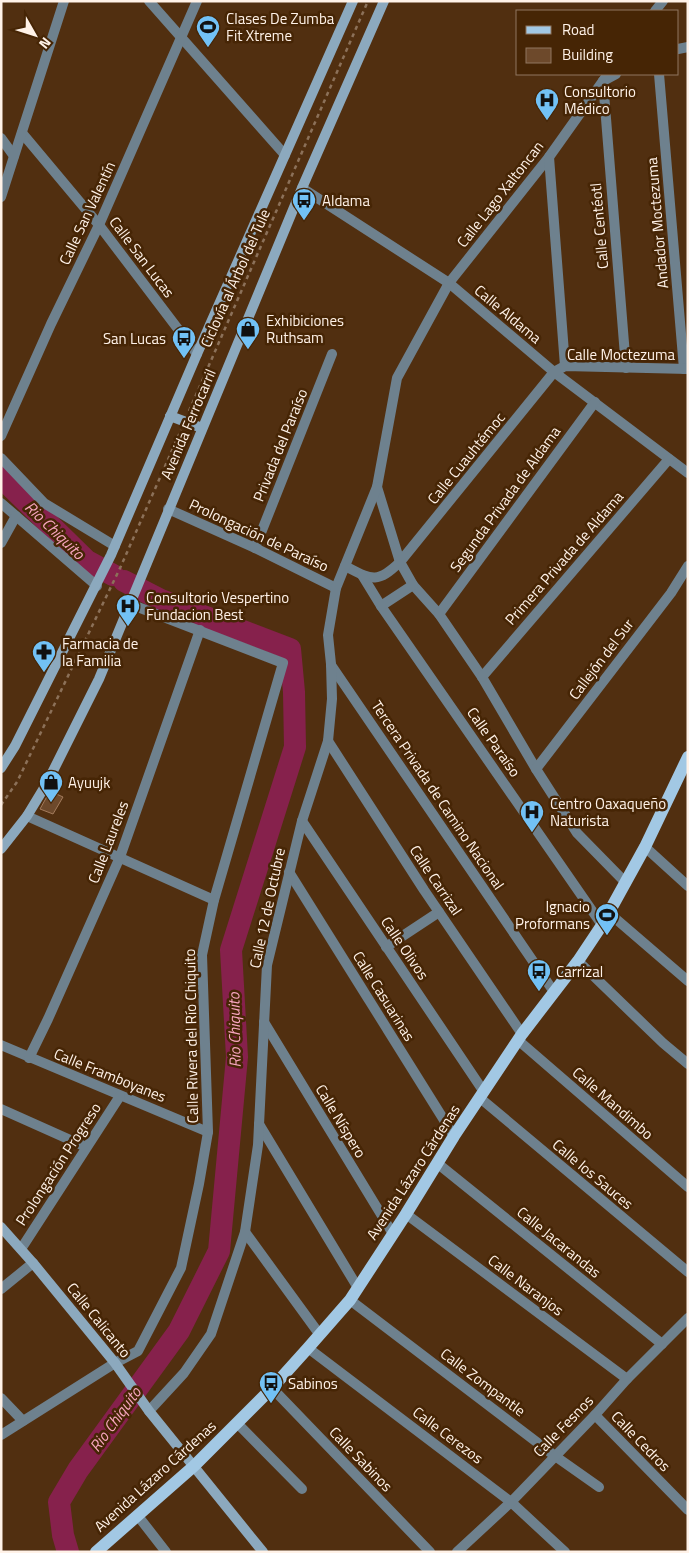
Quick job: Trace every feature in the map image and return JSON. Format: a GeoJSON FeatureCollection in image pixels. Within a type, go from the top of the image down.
{"type":"FeatureCollection","features":[{"type":"Feature","properties":{"kind":"main road","name":"Avenida Ferrocarril"},"geometry":{"type":"LineString","coordinates":[[1,768],[15,746],[113,550],[197,354],[353,1]]}},
{"type":"Feature","properties":{"kind":"main road","name":"Avenida Ferrocarril"},"geometry":{"type":"LineString","coordinates":[[1,849],[26,816],[47,783],[95,688],[302,188],[384,1]]}},
{"type":"Feature","properties":{"kind":"main road"},"geometry":{"type":"LineString","coordinates":[[170,416],[202,428]]}},
{"type":"Feature","properties":{"kind":"main road","name":"Avenida Lázaro Cárdenas"},"geometry":{"type":"LineString","coordinates":[[96,1552],[194,1466],[272,1388],[350,1300],[454,1136],[520,1038],[602,926],[645,846],[688,757]]}},
{"type":"Feature","properties":{"kind":"main road","name":"Calle Calicanto"},"geometry":{"type":"LineString","coordinates":[[1,1227],[116,1363],[149,1411],[263,1552]]}},
{"type":"Feature","properties":{"kind":"street"},"geometry":{"type":"LineString","coordinates":[[1,197],[64,1]]}},
{"type":"Feature","properties":{"kind":"street"},"geometry":{"type":"LineString","coordinates":[[150,1],[285,155]]}},
{"type":"Feature","properties":{"kind":"street","name":"Calle San Valentín"},"geometry":{"type":"LineString","coordinates":[[1,436],[99,225],[197,1]]}},
{"type":"Feature","properties":{"kind":"street","name":"Andador Moctezuma"},"geometry":{"type":"LineString","coordinates":[[659,75],[686,369]]}},
{"type":"Feature","properties":{"kind":"street","name":"Calle Lago Xaltoncan"},"geometry":{"type":"LineString","coordinates":[[449,283],[549,157],[606,77]]}},
{"type":"Feature","properties":{"kind":"street","name":"Calle Centéotl"},"geometry":{"type":"LineString","coordinates":[[606,77],[626,368]]}},
{"type":"Feature","properties":{"kind":"street","name":"Calle San Lucas"},"geometry":{"type":"LineString","coordinates":[[22,133],[99,225],[197,354]]}},
{"type":"Feature","properties":{"kind":"street"},"geometry":{"type":"LineString","coordinates":[[1,138],[14,156]]}},
{"type":"Feature","properties":{"kind":"street"},"geometry":{"type":"LineString","coordinates":[[549,157],[565,366]]}},
{"type":"Feature","properties":{"kind":"street","name":"Calle Aldama"},"geometry":{"type":"LineString","coordinates":[[302,188],[449,283],[554,372],[688,473]]}},
{"type":"Feature","properties":{"kind":"street","name":"Calle 12 de Octubre"},"geometry":{"type":"LineString","coordinates":[[149,1411],[184,1373],[210,1334],[245,1232],[258,1145],[267,965],[302,821],[328,741],[332,699],[328,636],[336,588],[377,487],[397,378],[449,283]]}},
{"type":"Feature","properties":{"kind":"street","name":"Privada del Paraíso"},"geometry":{"type":"LineString","coordinates":[[254,548],[332,354]]}},
{"type":"Feature","properties":{"kind":"street","name":"Calle Moctezuma"},"geometry":{"type":"LineString","coordinates":[[554,372],[565,366],[686,369]]}},
{"type":"Feature","properties":{"kind":"street","name":"Calle Cuauhtémoc"},"geometry":{"type":"LineString","coordinates":[[362,575],[373,578],[382,577],[400,562],[554,372]]}},
{"type":"Feature","properties":{"kind":"street","name":"Segunda Privada de Aldama"},"geometry":{"type":"LineString","coordinates":[[439,614],[595,402]]}},
{"type":"Feature","properties":{"kind":"street"},"geometry":{"type":"LineString","coordinates":[[1,458],[44,503],[113,550]]}},
{"type":"Feature","properties":{"kind":"street","name":"Primera Privada de Aldama"},"geometry":{"type":"LineString","coordinates":[[482,677],[668,459]]}},
{"type":"Feature","properties":{"kind":"street","name":"Calle 12 de Octubre"},"geometry":{"type":"LineString","coordinates":[[377,487],[400,562],[413,585],[439,614],[482,677],[536,769],[578,833],[626,882]]}},
{"type":"Feature","properties":{"kind":"street"},"geometry":{"type":"LineString","coordinates":[[1,503],[98,581]]}},
{"type":"Feature","properties":{"kind":"street","name":"Prolongación de Paraíso"},"geometry":{"type":"LineString","coordinates":[[168,509],[336,588]]}},
{"type":"Feature","properties":{"kind":"street"},"geometry":{"type":"LineString","coordinates":[[1,543],[16,516]]}},
{"type":"Feature","properties":{"kind":"street"},"geometry":{"type":"LineString","coordinates":[[346,566],[362,575]]}},
{"type":"Feature","properties":{"kind":"street","name":"Callejón del Sur"},"geometry":{"type":"LineString","coordinates":[[536,769],[671,593],[688,566]]}},
{"type":"Feature","properties":{"kind":"street","name":"Calle Paraíso"},"geometry":{"type":"LineString","coordinates":[[362,575],[381,606],[602,926]]}},
{"type":"Feature","properties":{"kind":"street"},"geometry":{"type":"LineString","coordinates":[[381,606],[413,585]]}},
{"type":"Feature","properties":{"kind":"street"},"geometry":{"type":"LineString","coordinates":[[132,600],[200,630]]}},
{"type":"Feature","properties":{"kind":"street","name":"Calle Rivera del Río Chiquito"},"geometry":{"type":"LineString","coordinates":[[1,1435],[138,1351],[181,1268],[208,1132],[202,955],[214,900],[283,663],[200,630]]}},
{"type":"Feature","properties":{"kind":"street","name":"Calle Laureles"},"geometry":{"type":"LineString","coordinates":[[29,1058],[120,858],[200,630]]}},
{"type":"Feature","properties":{"kind":"street","name":"Tercera Privada de Camino Nacional"},"geometry":{"type":"LineString","coordinates":[[331,664],[554,992]]}},
{"type":"Feature","properties":{"kind":"street","name":"Calle Carrizal"},"geometry":{"type":"LineString","coordinates":[[328,741],[520,1038]]}},
{"type":"Feature","properties":{"kind":"street"},"geometry":{"type":"LineString","coordinates":[[26,816],[214,900]]}},
{"type":"Feature","properties":{"kind":"street","name":"Calle Olivos"},"geometry":{"type":"LineString","coordinates":[[302,821],[482,1095]]}},
{"type":"Feature","properties":{"kind":"street"},"geometry":{"type":"LineString","coordinates":[[645,846],[688,886]]}},
{"type":"Feature","properties":{"kind":"street","name":"Calle Casuarinas"},"geometry":{"type":"LineString","coordinates":[[289,872],[454,1136]]}},
{"type":"Feature","properties":{"kind":"street"},"geometry":{"type":"LineString","coordinates":[[386,947],[439,912]]}},
{"type":"Feature","properties":{"kind":"street"},"geometry":{"type":"LineString","coordinates":[[609,914],[688,981]]}},
{"type":"Feature","properties":{"kind":"street"},"geometry":{"type":"LineString","coordinates":[[578,961],[662,1043],[688,1064]]}},
{"type":"Feature","properties":{"kind":"street","name":"Calle Níspero"},"geometry":{"type":"LineString","coordinates":[[264,1022],[393,1234]]}},
{"type":"Feature","properties":{"kind":"street","name":"Calle Mandimbo"},"geometry":{"type":"LineString","coordinates":[[520,1038],[688,1187]]}},
{"type":"Feature","properties":{"kind":"street","name":"Calle Framboyanes"},"geometry":{"type":"LineString","coordinates":[[1,1046],[208,1132]]}},
{"type":"Feature","properties":{"kind":"street","name":"Calle los Sauces"},"geometry":{"type":"LineString","coordinates":[[482,1095],[688,1272]]}},
{"type":"Feature","properties":{"kind":"street","name":"Prolongación Progreso"},"geometry":{"type":"LineString","coordinates":[[21,1249],[120,1096]]}},
{"type":"Feature","properties":{"kind":"street"},"geometry":{"type":"LineString","coordinates":[[1,1109],[86,1147]]}},
{"type":"Feature","properties":{"kind":"street"},"geometry":{"type":"LineString","coordinates":[[259,1124],[358,1288]]}},
{"type":"Feature","properties":{"kind":"street","name":"Calle Jacarandas"},"geometry":{"type":"LineString","coordinates":[[438,1163],[662,1344]]}},
{"type":"Feature","properties":{"kind":"street","name":"Calle Naranjos"},"geometry":{"type":"LineString","coordinates":[[406,1214],[627,1379]]}},
{"type":"Feature","properties":{"kind":"street"},"geometry":{"type":"LineString","coordinates":[[245,1232],[320,1335]]}},
{"type":"Feature","properties":{"kind":"street"},"geometry":{"type":"LineString","coordinates":[[1,1289],[33,1263]]}},
{"type":"Feature","properties":{"kind":"street","name":"Calle Zompantle"},"geometry":{"type":"LineString","coordinates":[[350,1300],[555,1456],[599,1487]]}},
{"type":"Feature","properties":{"kind":"street","name":"Calle Fesnos"},"geometry":{"type":"LineString","coordinates":[[457,1552],[511,1502],[627,1379],[688,1318]]}},
{"type":"Feature","properties":{"kind":"street","name":"Calle Cerezos"},"geometry":{"type":"LineString","coordinates":[[308,1348],[511,1502],[565,1552]]}},
{"type":"Feature","properties":{"kind":"street","name":"Calle Sabinos"},"geometry":{"type":"LineString","coordinates":[[272,1388],[430,1552]]}},
{"type":"Feature","properties":{"kind":"street"},"geometry":{"type":"LineString","coordinates":[[1,1398],[23,1421]]}},
{"type":"Feature","properties":{"kind":"street","name":"Calle Cedros"},"geometry":{"type":"LineString","coordinates":[[595,1415],[688,1510]]}},
{"type":"Feature","properties":{"kind":"street"},"geometry":{"type":"LineString","coordinates":[[237,1423],[302,1489]]}},
{"type":"Feature","properties":{"kind":"street"},"geometry":{"type":"LineString","coordinates":[[138,1516],[166,1552]]}},
{"type":"Feature","properties":{"kind":"path","name":"Ciclovía al Árbol del Tule"},"geometry":{"type":"LineString","coordinates":[[1,805],[17,782],[121,566],[368,1]]}},
{"type":"Feature","properties":{"kind":"building","name":"Ayuujk"},"geometry":{"type":"Polygon","coordinates":[[[50,791],[63,797],[53,814],[40,809],[50,791]]]}},
{"type":"Feature","properties":{"kind":"waterway","name":"Rio Chiquito"},"geometry":{"type":"LineString","coordinates":[[1,477],[87,561],[113,575]]}},
{"type":"Feature","properties":{"kind":"waterway","name":"Rio Chiquito"},"geometry":{"type":"LineString","coordinates":[[68,1552],[63,1535],[59,1502],[78,1470],[179,1331],[219,1251],[237,1057],[231,950],[295,747],[294,692],[290,649],[161,600],[124,581]]}},
{"type":"Feature","properties":{"kind":"place","name":"Clases De Zumba Fit Xtreme"},"geometry":{"type":"Point","coordinates":[208,48]}},
{"type":"Feature","properties":{"kind":"place","name":"Consultorio Médico"},"geometry":{"type":"Point","coordinates":[547,121]}},
{"type":"Feature","properties":{"kind":"place","name":"Aldama"},"geometry":{"type":"Point","coordinates":[304,221]}},
{"type":"Feature","properties":{"kind":"place","name":"Exhibiciones Ruthsam"},"geometry":{"type":"Point","coordinates":[248,350]}},
{"type":"Feature","properties":{"kind":"place","name":"San Lucas"},"geometry":{"type":"Point","coordinates":[184,359]}},
{"type":"Feature","properties":{"kind":"place","name":"Consultorio Vespertino Fundacion Best"},"geometry":{"type":"Point","coordinates":[128,627]}},
{"type":"Feature","properties":{"kind":"place","name":"Farmacia de la Familia"},"geometry":{"type":"Point","coordinates":[44,673]}},
{"type":"Feature","properties":{"kind":"place","name":"Ayuujk"},"geometry":{"type":"Point","coordinates":[51,803]}},
{"type":"Feature","properties":{"kind":"place","name":"Centro Oaxaqueño Naturista"},"geometry":{"type":"Point","coordinates":[532,833]}},
{"type":"Feature","properties":{"kind":"place","name":"Ignacio Proformans"},"geometry":{"type":"Point","coordinates":[607,936]}},
{"type":"Feature","properties":{"kind":"place","name":"Carrizal"},"geometry":{"type":"Point","coordinates":[539,992]}},
{"type":"Feature","properties":{"kind":"place","name":"Sabinos"},"geometry":{"type":"Point","coordinates":[271,1404]}}]}
